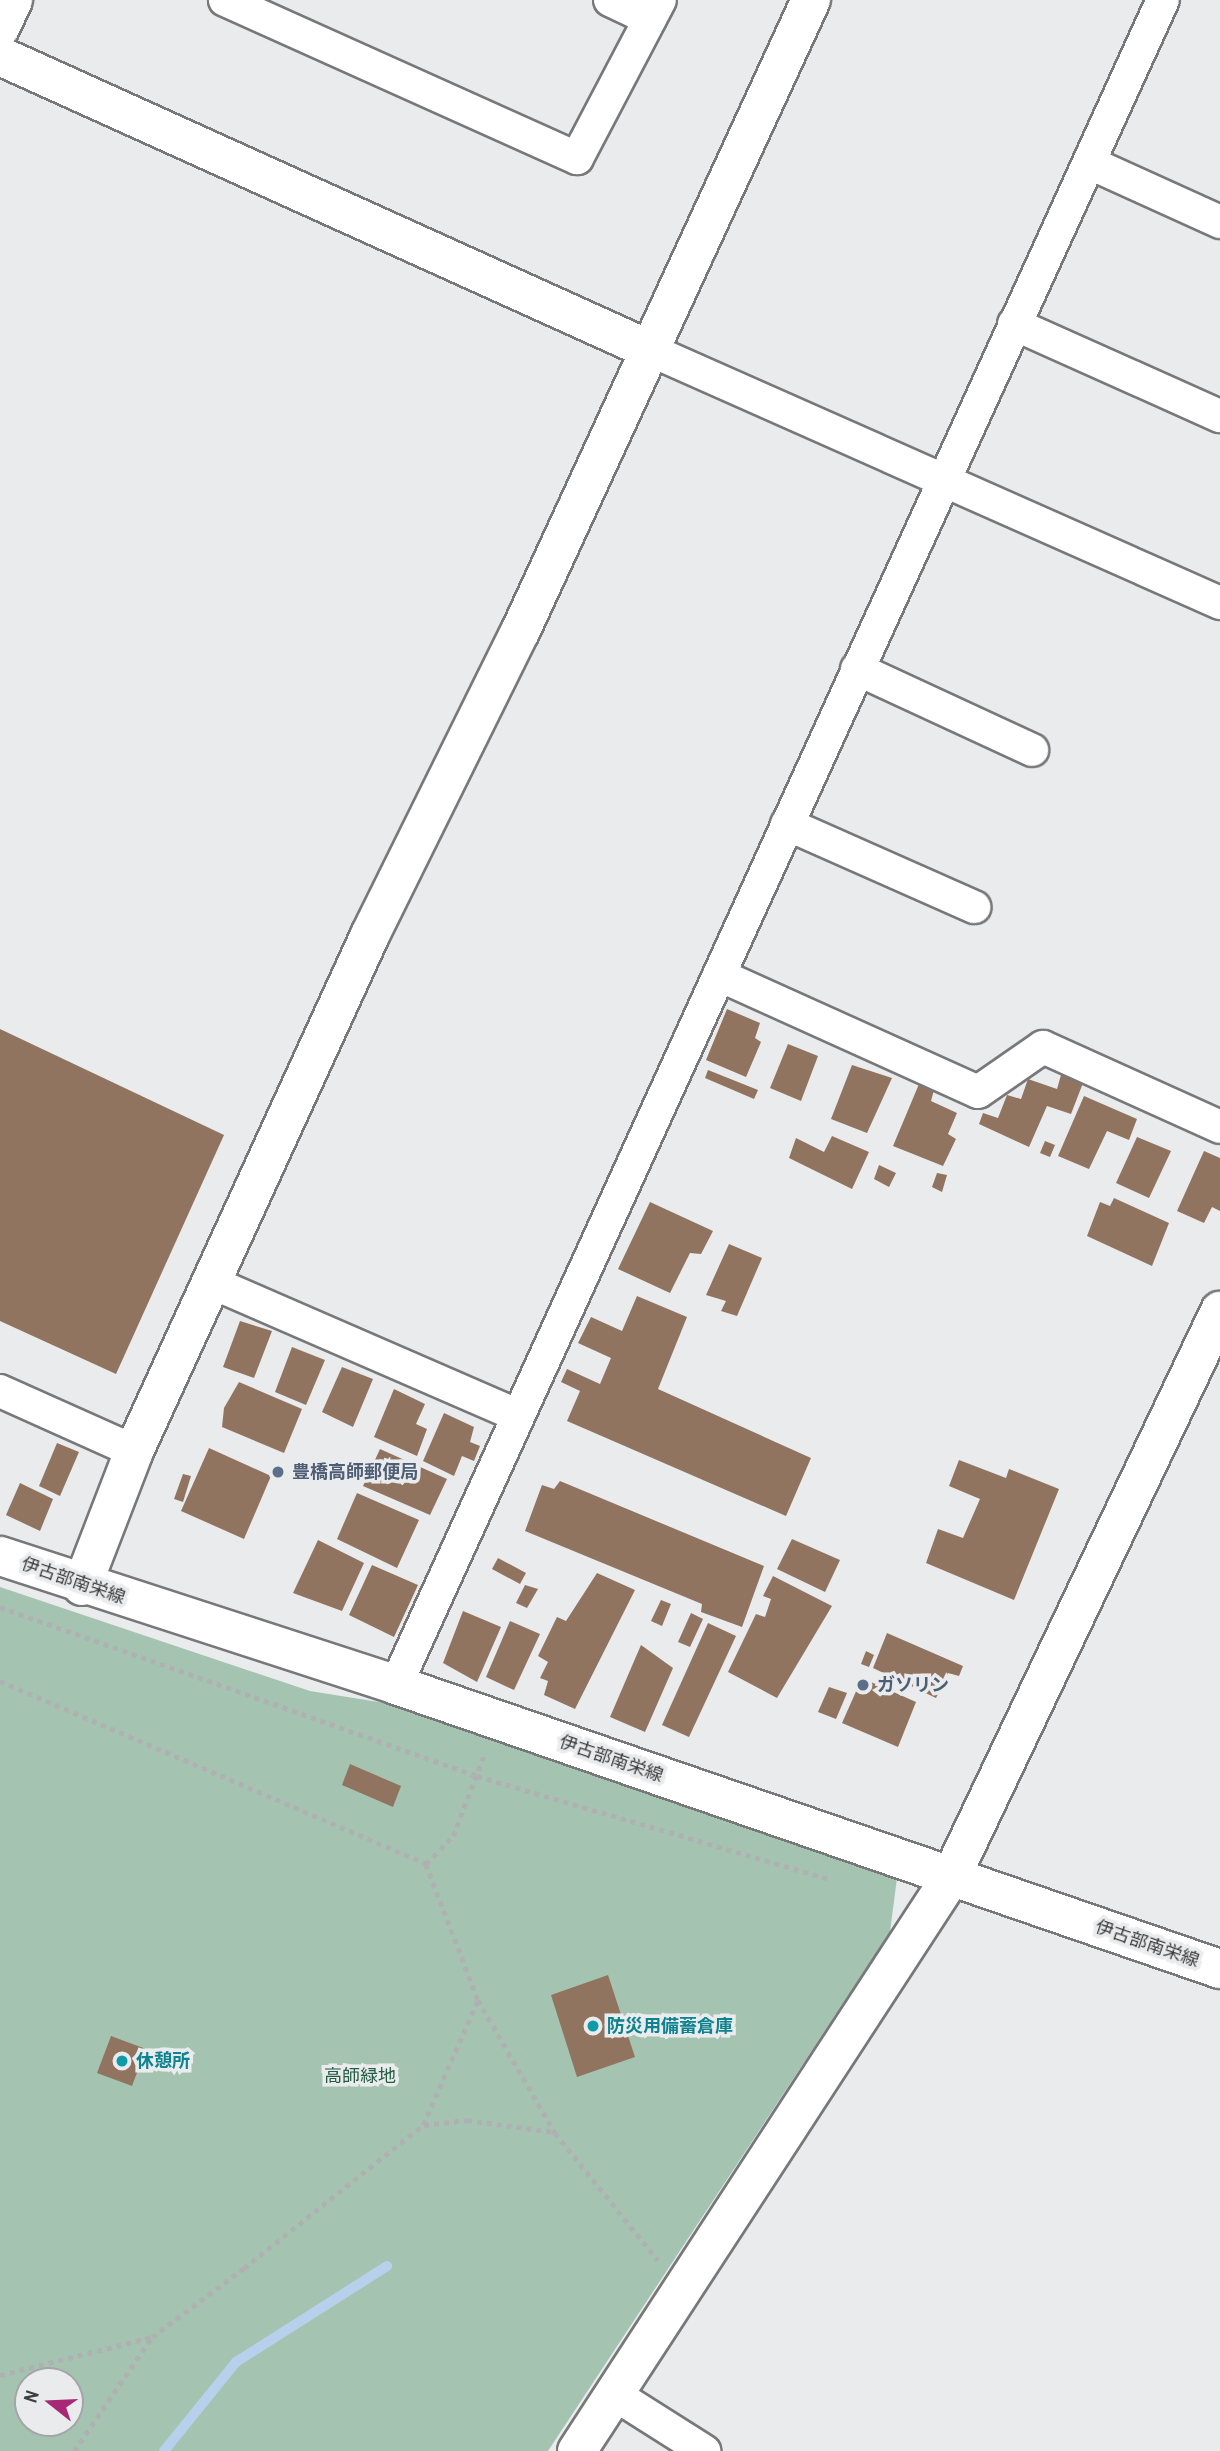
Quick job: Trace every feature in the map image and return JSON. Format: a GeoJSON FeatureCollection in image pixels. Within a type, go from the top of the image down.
{"type":"FeatureCollection","features":[{"type":"Feature","properties":{"kind":"street"},"geometry":{"type":"LineString","coordinates":[[0,28],[13,0]]}},
{"type":"Feature","properties":{"kind":"street"},"geometry":{"type":"LineString","coordinates":[[225,0],[577,158],[655,9],[610,0]]}},
{"type":"Feature","properties":{"kind":"street"},"geometry":{"type":"LineString","coordinates":[[82,1586],[134,1451],[370,935],[650,350],[811,0]]}},
{"type":"Feature","properties":{"kind":"street"},"geometry":{"type":"LineString","coordinates":[[396,1685],[514,1414],[719,975],[943,478],[1163,0]]}},
{"type":"Feature","properties":{"kind":"street"},"geometry":{"type":"LineString","coordinates":[[0,56],[650,350],[1220,603]]}},
{"type":"Feature","properties":{"kind":"street"},"geometry":{"type":"LineString","coordinates":[[1090,163],[1220,222]]}},
{"type":"Feature","properties":{"kind":"street"},"geometry":{"type":"LineString","coordinates":[[1014,324],[1220,416]]}},
{"type":"Feature","properties":{"kind":"street"},"geometry":{"type":"LineString","coordinates":[[857,669],[1032,751]]}},
{"type":"Feature","properties":{"kind":"street"},"geometry":{"type":"LineString","coordinates":[[787,824],[974,907]]}},
{"type":"Feature","properties":{"kind":"street"},"geometry":{"type":"LineString","coordinates":[[719,975],[978,1092],[1043,1047],[1220,1128]]}},
{"type":"Feature","properties":{"kind":"street"},"geometry":{"type":"LineString","coordinates":[[213,1283],[514,1414]]}},
{"type":"Feature","properties":{"kind":"street"},"geometry":{"type":"LineString","coordinates":[[577,2451],[951,1877],[1209,1360],[1220,1311]]}},
{"type":"Feature","properties":{"kind":"street"},"geometry":{"type":"LineString","coordinates":[[0,1391],[134,1451]]}},
{"type":"Feature","properties":{"kind":"street","name":"伊古部南栄線"},"geometry":{"type":"LineString","coordinates":[[0,1556],[82,1586],[396,1685],[1220,1969]]}},
{"type":"Feature","properties":{"kind":"street"},"geometry":{"type":"LineString","coordinates":[[614,2394],[704,2451]]}},
{"type":"Feature","properties":{"kind":"path"},"geometry":{"type":"LineString","coordinates":[[0,1607],[477,1776],[835,1880]]}},
{"type":"Feature","properties":{"kind":"path"},"geometry":{"type":"LineString","coordinates":[[0,1681],[426,1864],[478,2000],[555,2133],[664,2266]]}},
{"type":"Feature","properties":{"kind":"path"},"geometry":{"type":"LineString","coordinates":[[426,1864],[453,1836],[477,1776],[495,1719]]}},
{"type":"Feature","properties":{"kind":"path"},"geometry":{"type":"LineString","coordinates":[[74,2451],[152,2337],[424,2125],[478,2000]]}},
{"type":"Feature","properties":{"kind":"path"},"geometry":{"type":"LineString","coordinates":[[424,2125],[467,2120],[555,2133]]}},
{"type":"Feature","properties":{"kind":"path"},"geometry":{"type":"LineString","coordinates":[[0,2375],[152,2337]]}},
{"type":"Feature","properties":{"kind":"green space","name":"高師緑地"},"geometry":{"type":"Polygon","coordinates":[[[0,1587],[310,1691],[391,1704],[897,1878],[890,1932],[548,2451],[0,2451],[0,1587]]]}},
{"type":"Feature","properties":{"kind":"building"},"geometry":{"type":"Polygon","coordinates":[[[727,1009],[760,1023],[755,1038],[761,1042],[746,1077],[706,1060],[727,1009]]]}},
{"type":"Feature","properties":{"kind":"building"},"geometry":{"type":"Polygon","coordinates":[[[0,1029],[224,1135],[116,1374],[0,1321],[0,1029]]]}},
{"type":"Feature","properties":{"kind":"building"},"geometry":{"type":"Polygon","coordinates":[[[788,1044],[818,1056],[801,1101],[770,1088],[788,1044]]]}},
{"type":"Feature","properties":{"kind":"building"},"geometry":{"type":"Polygon","coordinates":[[[852,1065],[892,1078],[867,1133],[831,1119],[852,1065]]]}},
{"type":"Feature","properties":{"kind":"building"},"geometry":{"type":"Polygon","coordinates":[[[708,1070],[758,1090],[754,1099],[705,1078],[708,1070]]]}},
{"type":"Feature","properties":{"kind":"building"},"geometry":{"type":"Polygon","coordinates":[[[1061,1075],[1083,1083],[1071,1114],[1047,1106],[1029,1147],[979,1124],[983,1113],[998,1118],[1007,1095],[1021,1099],[1028,1079],[1057,1089],[1061,1075]]]}},
{"type":"Feature","properties":{"kind":"building"},"geometry":{"type":"Polygon","coordinates":[[[919,1084],[934,1090],[931,1101],[957,1113],[948,1134],[956,1139],[943,1166],[893,1146],[919,1084]]]}},
{"type":"Feature","properties":{"kind":"building"},"geometry":{"type":"Polygon","coordinates":[[[1084,1096],[1137,1119],[1129,1140],[1107,1131],[1089,1169],[1058,1156],[1084,1096]]]}},
{"type":"Feature","properties":{"kind":"building"},"geometry":{"type":"Polygon","coordinates":[[[832,1136],[869,1152],[852,1189],[789,1158],[796,1138],[824,1152],[832,1136]]]}},
{"type":"Feature","properties":{"kind":"building"},"geometry":{"type":"Polygon","coordinates":[[[1137,1137],[1171,1151],[1149,1198],[1116,1183],[1137,1137]]]}},
{"type":"Feature","properties":{"kind":"building"},"geometry":{"type":"Polygon","coordinates":[[[1045,1141],[1055,1145],[1050,1157],[1040,1153],[1045,1141]]]}},
{"type":"Feature","properties":{"kind":"building"},"geometry":{"type":"Polygon","coordinates":[[[1204,1151],[1220,1158],[1220,1211],[1212,1207],[1204,1223],[1177,1211],[1204,1151]]]}},
{"type":"Feature","properties":{"kind":"building"},"geometry":{"type":"Polygon","coordinates":[[[879,1165],[896,1173],[889,1187],[874,1179],[879,1165]]]}},
{"type":"Feature","properties":{"kind":"building"},"geometry":{"type":"Polygon","coordinates":[[[937,1173],[947,1175],[942,1192],[932,1187],[937,1173]]]}},
{"type":"Feature","properties":{"kind":"building"},"geometry":{"type":"Polygon","coordinates":[[[1114,1198],[1169,1223],[1152,1266],[1087,1236],[1100,1202],[1110,1206],[1114,1198]]]}},
{"type":"Feature","properties":{"kind":"building"},"geometry":{"type":"Polygon","coordinates":[[[650,1202],[713,1231],[701,1254],[690,1253],[670,1293],[618,1269],[650,1202]]]}},
{"type":"Feature","properties":{"kind":"building"},"geometry":{"type":"Polygon","coordinates":[[[729,1244],[762,1258],[737,1316],[721,1311],[726,1301],[706,1295],[729,1244]]]}},
{"type":"Feature","properties":{"kind":"building"},"geometry":{"type":"Polygon","coordinates":[[[637,1296],[687,1317],[658,1389],[811,1458],[786,1516],[567,1421],[580,1391],[561,1382],[567,1369],[600,1384],[611,1358],[578,1343],[591,1317],[622,1331],[637,1296]]]}},
{"type":"Feature","properties":{"kind":"building"},"geometry":{"type":"Polygon","coordinates":[[[240,1321],[272,1331],[254,1378],[223,1367],[240,1321]]]}},
{"type":"Feature","properties":{"kind":"building"},"geometry":{"type":"Polygon","coordinates":[[[292,1347],[325,1360],[306,1405],[275,1392],[292,1347]]]}},
{"type":"Feature","properties":{"kind":"building"},"geometry":{"type":"Polygon","coordinates":[[[342,1367],[373,1379],[353,1427],[322,1412],[342,1367]]]}},
{"type":"Feature","properties":{"kind":"building"},"geometry":{"type":"Polygon","coordinates":[[[239,1382],[302,1409],[284,1453],[222,1427],[224,1408],[239,1382]]]}},
{"type":"Feature","properties":{"kind":"building"},"geometry":{"type":"Polygon","coordinates":[[[394,1389],[425,1404],[416,1424],[427,1429],[417,1456],[374,1437],[394,1389]]]}},
{"type":"Feature","properties":{"kind":"building"},"geometry":{"type":"Polygon","coordinates":[[[444,1413],[474,1427],[470,1442],[480,1446],[474,1461],[462,1456],[454,1476],[423,1461],[444,1413]]]}},
{"type":"Feature","properties":{"kind":"building"},"geometry":{"type":"Polygon","coordinates":[[[57,1443],[79,1452],[60,1496],[39,1486],[57,1443]]]}},
{"type":"Feature","properties":{"kind":"building"},"geometry":{"type":"Polygon","coordinates":[[[209,1448],[271,1476],[244,1539],[181,1511],[209,1448]]]}},
{"type":"Feature","properties":{"kind":"building"},"geometry":{"type":"Polygon","coordinates":[[[380,1449],[447,1479],[430,1515],[363,1486],[380,1449]]]}},
{"type":"Feature","properties":{"kind":"building"},"geometry":{"type":"Polygon","coordinates":[[[959,1460],[1006,1478],[1009,1469],[1059,1489],[1014,1600],[926,1563],[938,1529],[963,1538],[980,1499],[949,1486],[959,1460]]]}},
{"type":"Feature","properties":{"kind":"building"},"geometry":{"type":"Polygon","coordinates":[[[183,1474],[191,1476],[183,1502],[174,1499],[183,1474]]]}},
{"type":"Feature","properties":{"kind":"building"},"geometry":{"type":"Polygon","coordinates":[[[560,1481],[764,1566],[742,1627],[701,1612],[702,1604],[525,1531],[542,1485],[554,1489],[560,1481]]]}},
{"type":"Feature","properties":{"kind":"building"},"geometry":{"type":"Polygon","coordinates":[[[20,1483],[53,1499],[40,1531],[6,1515],[20,1483]]]}},
{"type":"Feature","properties":{"kind":"building"},"geometry":{"type":"Polygon","coordinates":[[[357,1493],[419,1520],[397,1568],[337,1539],[357,1493]]]}},
{"type":"Feature","properties":{"kind":"building"},"geometry":{"type":"Polygon","coordinates":[[[792,1539],[840,1560],[825,1592],[777,1569],[792,1539]]]}},
{"type":"Feature","properties":{"kind":"building"},"geometry":{"type":"Polygon","coordinates":[[[318,1540],[364,1563],[342,1611],[293,1593],[318,1540]]]}},
{"type":"Feature","properties":{"kind":"building"},"geometry":{"type":"Polygon","coordinates":[[[498,1558],[526,1573],[520,1584],[492,1569],[498,1558]]]}},
{"type":"Feature","properties":{"kind":"building"},"geometry":{"type":"Polygon","coordinates":[[[372,1565],[418,1585],[394,1637],[349,1615],[372,1565]]]}},
{"type":"Feature","properties":{"kind":"building"},"geometry":{"type":"Polygon","coordinates":[[[597,1573],[635,1590],[575,1709],[544,1695],[548,1681],[540,1678],[548,1662],[538,1656],[557,1617],[566,1621],[597,1573]]]}},
{"type":"Feature","properties":{"kind":"building"},"geometry":{"type":"Polygon","coordinates":[[[773,1576],[832,1606],[777,1698],[728,1672],[756,1614],[765,1617],[771,1599],[763,1596],[773,1576]]]}},
{"type":"Feature","properties":{"kind":"building"},"geometry":{"type":"Polygon","coordinates":[[[525,1585],[538,1589],[527,1608],[516,1603],[525,1585]]]}},
{"type":"Feature","properties":{"kind":"building"},"geometry":{"type":"Polygon","coordinates":[[[661,1600],[671,1604],[662,1626],[651,1621],[661,1600]]]}},
{"type":"Feature","properties":{"kind":"building"},"geometry":{"type":"Polygon","coordinates":[[[463,1611],[501,1627],[477,1682],[443,1663],[463,1611]]]}},
{"type":"Feature","properties":{"kind":"building"},"geometry":{"type":"Polygon","coordinates":[[[691,1613],[703,1619],[690,1647],[678,1642],[691,1613]]]}},
{"type":"Feature","properties":{"kind":"building"},"geometry":{"type":"Polygon","coordinates":[[[510,1621],[540,1634],[514,1690],[486,1677],[510,1621]]]}},
{"type":"Feature","properties":{"kind":"building"},"geometry":{"type":"Polygon","coordinates":[[[708,1623],[736,1636],[689,1737],[662,1725],[708,1623]]]}},
{"type":"Feature","properties":{"kind":"building"},"geometry":{"type":"Polygon","coordinates":[[[887,1633],[963,1666],[959,1676],[948,1673],[936,1698],[873,1668],[887,1633]]]}},
{"type":"Feature","properties":{"kind":"building"},"geometry":{"type":"Polygon","coordinates":[[[641,1645],[673,1668],[645,1732],[610,1717],[641,1645]]]}},
{"type":"Feature","properties":{"kind":"building"},"geometry":{"type":"Polygon","coordinates":[[[866,1651],[874,1655],[869,1667],[861,1664],[866,1651]]]}},
{"type":"Feature","properties":{"kind":"building"},"geometry":{"type":"Polygon","coordinates":[[[862,1678],[916,1702],[898,1747],[842,1723],[862,1678]]]}},
{"type":"Feature","properties":{"kind":"building"},"geometry":{"type":"Polygon","coordinates":[[[829,1687],[847,1693],[836,1719],[818,1712],[829,1687]]]}},
{"type":"Feature","properties":{"kind":"building"},"geometry":{"type":"Polygon","coordinates":[[[350,1764],[401,1786],[393,1807],[342,1785],[350,1764]]]}},
{"type":"Feature","properties":{"kind":"building","name":"防災用備蓄倉庫"},"geometry":{"type":"Polygon","coordinates":[[[608,1975],[635,2057],[577,2077],[551,1995],[608,1975]]]}},
{"type":"Feature","properties":{"kind":"building","name":"休憩所"},"geometry":{"type":"Polygon","coordinates":[[[111,2036],[146,2049],[132,2086],[97,2073],[111,2036]]]}},
{"type":"Feature","properties":{"kind":"waterway"},"geometry":{"type":"LineString","coordinates":[[164,2451],[236,2362],[387,2266]]}},
{"type":"Feature","properties":{"kind":"place","name":"豊橋高師郵便局"},"geometry":{"type":"Point","coordinates":[278,1472]}},
{"type":"Feature","properties":{"kind":"place","name":"ガソリン"},"geometry":{"type":"Point","coordinates":[863,1685]}},
{"type":"Feature","properties":{"kind":"place","name":"防災用備蓄倉庫"},"geometry":{"type":"Point","coordinates":[593,2026]}},
{"type":"Feature","properties":{"kind":"place","name":"休憩所"},"geometry":{"type":"Point","coordinates":[122,2061]}}]}
